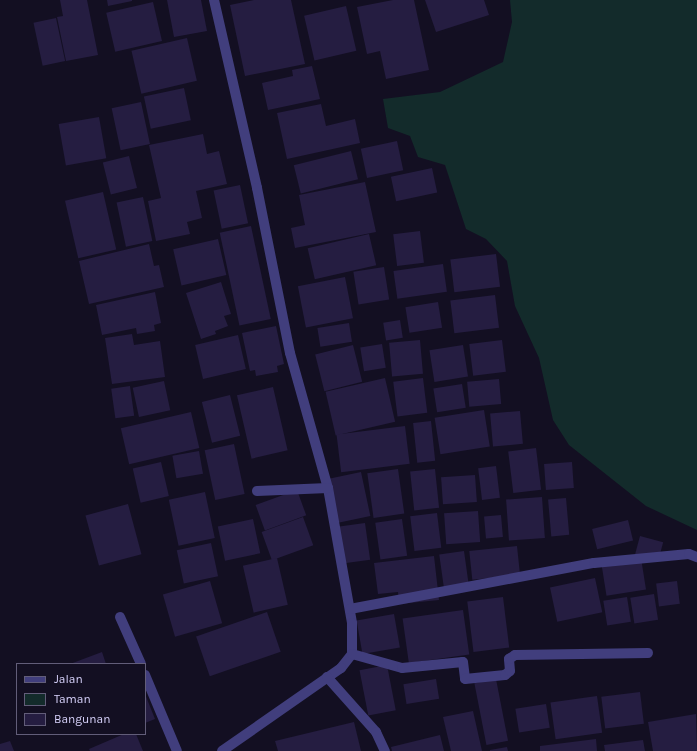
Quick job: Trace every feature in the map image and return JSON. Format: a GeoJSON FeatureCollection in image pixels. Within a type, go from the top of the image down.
{"type":"FeatureCollection","features":[{"type":"Feature","properties":{"kind":"street"},"geometry":{"type":"LineString","coordinates":[[214,0],[257,188],[290,353],[328,488],[350,609],[352,654],[341,668],[222,751]]}},
{"type":"Feature","properties":{"kind":"street"},"geometry":{"type":"LineString","coordinates":[[257,491],[328,488]]}},
{"type":"Feature","properties":{"kind":"street"},"geometry":{"type":"LineString","coordinates":[[350,609],[594,563],[689,554],[697,557]]}},
{"type":"Feature","properties":{"kind":"street"},"geometry":{"type":"LineString","coordinates":[[120,617],[140,663]]}},
{"type":"Feature","properties":{"kind":"street"},"geometry":{"type":"LineString","coordinates":[[352,654],[402,668],[463,662],[465,679],[505,675],[510,672],[509,659],[515,655],[648,653]]}},
{"type":"Feature","properties":{"kind":"street"},"geometry":{"type":"LineString","coordinates":[[146,677],[177,751]]}},
{"type":"Feature","properties":{"kind":"street"},"geometry":{"type":"LineString","coordinates":[[327,677],[376,732],[385,751]]}},
{"type":"Feature","properties":{"kind":"green space"},"geometry":{"type":"Polygon","coordinates":[[[510,0],[697,0],[697,530],[646,506],[569,445],[553,420],[539,358],[515,306],[507,261],[486,239],[466,229],[445,165],[418,157],[410,136],[388,128],[383,99],[440,92],[503,62],[512,22],[510,0]]]}},
{"type":"Feature","properties":{"kind":"building"},"geometry":{"type":"Polygon","coordinates":[[[60,0],[87,0],[98,55],[66,61],[57,17],[63,16],[60,0]]]}},
{"type":"Feature","properties":{"kind":"building"},"geometry":{"type":"Polygon","coordinates":[[[107,0],[132,0],[132,1],[108,6],[107,0]]]}},
{"type":"Feature","properties":{"kind":"building"},"geometry":{"type":"Polygon","coordinates":[[[167,0],[201,0],[207,31],[174,37],[167,0]]]}},
{"type":"Feature","properties":{"kind":"building"},"geometry":{"type":"Polygon","coordinates":[[[254,0],[291,0],[305,64],[245,76],[230,5],[254,0]]]}},
{"type":"Feature","properties":{"kind":"building"},"geometry":{"type":"Polygon","coordinates":[[[393,0],[414,0],[429,70],[386,79],[380,51],[367,54],[357,7],[393,0]]]}},
{"type":"Feature","properties":{"kind":"building"},"geometry":{"type":"Polygon","coordinates":[[[425,0],[484,0],[489,15],[436,32],[425,0]]]}},
{"type":"Feature","properties":{"kind":"building"},"geometry":{"type":"Polygon","coordinates":[[[153,2],[162,41],[115,52],[106,13],[153,2]]]}},
{"type":"Feature","properties":{"kind":"building"},"geometry":{"type":"Polygon","coordinates":[[[346,6],[356,51],[314,60],[304,16],[346,6]]]}},
{"type":"Feature","properties":{"kind":"building"},"geometry":{"type":"Polygon","coordinates":[[[56,18],[65,61],[43,66],[34,23],[56,18]]]}},
{"type":"Feature","properties":{"kind":"building"},"geometry":{"type":"Polygon","coordinates":[[[187,38],[197,81],[141,94],[131,51],[187,38]]]}},
{"type":"Feature","properties":{"kind":"building"},"geometry":{"type":"Polygon","coordinates":[[[312,66],[320,99],[268,110],[262,83],[293,76],[292,70],[312,66]]]}},
{"type":"Feature","properties":{"kind":"building"},"geometry":{"type":"Polygon","coordinates":[[[184,88],[191,120],[151,129],[144,97],[184,88]]]}},
{"type":"Feature","properties":{"kind":"building"},"geometry":{"type":"Polygon","coordinates":[[[141,102],[150,144],[121,150],[112,108],[141,102]]]}},
{"type":"Feature","properties":{"kind":"building"},"geometry":{"type":"Polygon","coordinates":[[[321,104],[326,126],[355,119],[360,143],[287,159],[277,113],[321,104]]]}},
{"type":"Feature","properties":{"kind":"building"},"geometry":{"type":"Polygon","coordinates":[[[99,117],[106,158],[66,165],[59,124],[99,117]]]}},
{"type":"Feature","properties":{"kind":"building"},"geometry":{"type":"Polygon","coordinates":[[[203,134],[207,154],[219,151],[227,184],[196,191],[202,218],[187,222],[190,234],[156,241],[148,201],[161,198],[149,145],[203,134]]]}},
{"type":"Feature","properties":{"kind":"building"},"geometry":{"type":"Polygon","coordinates":[[[397,141],[403,170],[367,178],[361,149],[397,141]]]}},
{"type":"Feature","properties":{"kind":"building"},"geometry":{"type":"Polygon","coordinates":[[[351,151],[358,179],[301,193],[294,165],[351,151]]]}},
{"type":"Feature","properties":{"kind":"building"},"geometry":{"type":"Polygon","coordinates":[[[129,156],[137,188],[111,195],[103,163],[129,156]]]}},
{"type":"Feature","properties":{"kind":"building"},"geometry":{"type":"Polygon","coordinates":[[[432,168],[437,192],[396,201],[391,177],[432,168]]]}},
{"type":"Feature","properties":{"kind":"building"},"geometry":{"type":"Polygon","coordinates":[[[365,182],[376,232],[295,248],[291,228],[305,225],[299,195],[365,182]]]}},
{"type":"Feature","properties":{"kind":"building"},"geometry":{"type":"Polygon","coordinates":[[[240,185],[248,223],[222,229],[214,191],[240,185]]]}},
{"type":"Feature","properties":{"kind":"building"},"geometry":{"type":"Polygon","coordinates":[[[103,192],[116,249],[78,258],[65,201],[103,192]]]}},
{"type":"Feature","properties":{"kind":"building"},"geometry":{"type":"Polygon","coordinates":[[[143,197],[152,241],[126,247],[117,203],[143,197]]]}},
{"type":"Feature","properties":{"kind":"building"},"geometry":{"type":"Polygon","coordinates":[[[251,226],[271,319],[239,326],[220,233],[251,226]]]}},
{"type":"Feature","properties":{"kind":"building"},"geometry":{"type":"Polygon","coordinates":[[[420,231],[424,263],[397,266],[393,234],[420,231]]]}},
{"type":"Feature","properties":{"kind":"building"},"geometry":{"type":"Polygon","coordinates":[[[369,234],[376,265],[315,279],[308,248],[369,234]]]}},
{"type":"Feature","properties":{"kind":"building"},"geometry":{"type":"Polygon","coordinates":[[[218,239],[226,275],[182,285],[173,249],[218,239]]]}},
{"type":"Feature","properties":{"kind":"building"},"geometry":{"type":"Polygon","coordinates":[[[149,244],[154,266],[159,265],[164,287],[89,304],[79,261],[149,244]]]}},
{"type":"Feature","properties":{"kind":"building"},"geometry":{"type":"Polygon","coordinates":[[[496,254],[500,287],[454,292],[450,260],[496,254]]]}},
{"type":"Feature","properties":{"kind":"building"},"geometry":{"type":"Polygon","coordinates":[[[443,264],[447,292],[397,299],[393,271],[443,264]]]}},
{"type":"Feature","properties":{"kind":"building"},"geometry":{"type":"Polygon","coordinates":[[[384,267],[389,300],[359,304],[353,272],[384,267]]]}},
{"type":"Feature","properties":{"kind":"building"},"geometry":{"type":"Polygon","coordinates":[[[345,277],[353,318],[306,327],[298,286],[345,277]]]}},
{"type":"Feature","properties":{"kind":"building"},"geometry":{"type":"Polygon","coordinates":[[[221,282],[231,314],[224,316],[228,326],[215,331],[216,334],[201,339],[186,293],[221,282]]]}},
{"type":"Feature","properties":{"kind":"building"},"geometry":{"type":"Polygon","coordinates":[[[155,292],[161,323],[154,325],[155,331],[137,334],[136,328],[102,335],[96,305],[155,292]]]}},
{"type":"Feature","properties":{"kind":"building"},"geometry":{"type":"Polygon","coordinates":[[[495,295],[499,328],[454,333],[450,300],[495,295]]]}},
{"type":"Feature","properties":{"kind":"building"},"geometry":{"type":"Polygon","coordinates":[[[438,302],[442,328],[409,333],[405,307],[438,302]]]}},
{"type":"Feature","properties":{"kind":"building"},"geometry":{"type":"Polygon","coordinates":[[[400,320],[403,338],[386,340],[383,323],[400,320]]]}},
{"type":"Feature","properties":{"kind":"building"},"geometry":{"type":"Polygon","coordinates":[[[349,323],[352,342],[320,347],[317,328],[349,323]]]}},
{"type":"Feature","properties":{"kind":"building"},"geometry":{"type":"Polygon","coordinates":[[[276,326],[284,364],[277,366],[278,372],[256,376],[255,370],[250,371],[242,333],[276,326]]]}},
{"type":"Feature","properties":{"kind":"building"},"geometry":{"type":"Polygon","coordinates":[[[132,334],[134,345],[160,341],[165,377],[112,384],[105,338],[132,334]]]}},
{"type":"Feature","properties":{"kind":"building"},"geometry":{"type":"Polygon","coordinates":[[[238,335],[246,369],[203,379],[195,345],[238,335]]]}},
{"type":"Feature","properties":{"kind":"building"},"geometry":{"type":"Polygon","coordinates":[[[420,340],[423,374],[392,377],[389,343],[420,340]]]}},
{"type":"Feature","properties":{"kind":"building"},"geometry":{"type":"Polygon","coordinates":[[[502,340],[506,372],[473,376],[469,344],[502,340]]]}},
{"type":"Feature","properties":{"kind":"building"},"geometry":{"type":"Polygon","coordinates":[[[382,344],[386,368],[364,371],[360,347],[382,344]]]}},
{"type":"Feature","properties":{"kind":"building"},"geometry":{"type":"Polygon","coordinates":[[[353,345],[362,382],[324,391],[315,354],[353,345]]]}},
{"type":"Feature","properties":{"kind":"building"},"geometry":{"type":"Polygon","coordinates":[[[463,345],[468,377],[434,382],[429,350],[463,345]]]}},
{"type":"Feature","properties":{"kind":"building"},"geometry":{"type":"Polygon","coordinates":[[[385,378],[395,422],[336,436],[326,392],[385,378]]]}},
{"type":"Feature","properties":{"kind":"building"},"geometry":{"type":"Polygon","coordinates":[[[423,378],[427,413],[397,416],[393,382],[423,378]]]}},
{"type":"Feature","properties":{"kind":"building"},"geometry":{"type":"Polygon","coordinates":[[[499,379],[501,404],[469,407],[467,382],[499,379]]]}},
{"type":"Feature","properties":{"kind":"building"},"geometry":{"type":"Polygon","coordinates":[[[164,381],[170,410],[139,417],[133,388],[164,381]]]}},
{"type":"Feature","properties":{"kind":"building"},"geometry":{"type":"Polygon","coordinates":[[[462,384],[466,408],[437,412],[433,389],[462,384]]]}},
{"type":"Feature","properties":{"kind":"building"},"geometry":{"type":"Polygon","coordinates":[[[130,386],[134,416],[115,418],[111,389],[130,386]]]}},
{"type":"Feature","properties":{"kind":"building"},"geometry":{"type":"Polygon","coordinates":[[[273,387],[288,450],[252,459],[237,395],[273,387]]]}},
{"type":"Feature","properties":{"kind":"building"},"geometry":{"type":"Polygon","coordinates":[[[230,395],[240,436],[212,443],[202,402],[230,395]]]}},
{"type":"Feature","properties":{"kind":"building"},"geometry":{"type":"Polygon","coordinates":[[[484,410],[490,447],[440,454],[435,418],[484,410]]]}},
{"type":"Feature","properties":{"kind":"building"},"geometry":{"type":"Polygon","coordinates":[[[520,411],[523,444],[493,446],[490,414],[520,411]]]}},
{"type":"Feature","properties":{"kind":"building"},"geometry":{"type":"Polygon","coordinates":[[[191,412],[199,448],[129,464],[121,428],[191,412]]]}},
{"type":"Feature","properties":{"kind":"building"},"geometry":{"type":"Polygon","coordinates":[[[431,421],[435,461],[417,463],[413,423],[431,421]]]}},
{"type":"Feature","properties":{"kind":"building"},"geometry":{"type":"Polygon","coordinates":[[[405,426],[410,464],[341,472],[337,434],[405,426]]]}},
{"type":"Feature","properties":{"kind":"building"},"geometry":{"type":"Polygon","coordinates":[[[234,444],[245,494],[215,500],[205,450],[234,444]]]}},
{"type":"Feature","properties":{"kind":"building"},"geometry":{"type":"Polygon","coordinates":[[[536,448],[541,490],[513,493],[508,451],[536,448]]]}},
{"type":"Feature","properties":{"kind":"building"},"geometry":{"type":"Polygon","coordinates":[[[199,451],[203,474],[176,478],[172,456],[199,451]]]}},
{"type":"Feature","properties":{"kind":"building"},"geometry":{"type":"Polygon","coordinates":[[[161,462],[169,496],[141,503],[133,469],[161,462]]]}},
{"type":"Feature","properties":{"kind":"building"},"geometry":{"type":"Polygon","coordinates":[[[572,462],[574,488],[546,490],[544,464],[572,462]]]}},
{"type":"Feature","properties":{"kind":"building"},"geometry":{"type":"Polygon","coordinates":[[[496,466],[500,498],[482,500],[478,468],[496,466]]]}},
{"type":"Feature","properties":{"kind":"building"},"geometry":{"type":"Polygon","coordinates":[[[398,469],[404,514],[374,518],[367,473],[398,469]]]}},
{"type":"Feature","properties":{"kind":"building"},"geometry":{"type":"Polygon","coordinates":[[[435,469],[439,508],[414,510],[410,472],[435,469]]]}},
{"type":"Feature","properties":{"kind":"building"},"geometry":{"type":"Polygon","coordinates":[[[361,472],[370,516],[337,523],[328,479],[361,472]]]}},
{"type":"Feature","properties":{"kind":"building"},"geometry":{"type":"Polygon","coordinates":[[[475,475],[477,502],[443,504],[441,477],[475,475]]]}},
{"type":"Feature","properties":{"kind":"building"},"geometry":{"type":"Polygon","coordinates":[[[297,490],[306,515],[265,530],[256,505],[297,490]]]}},
{"type":"Feature","properties":{"kind":"building"},"geometry":{"type":"Polygon","coordinates":[[[205,492],[215,538],[179,546],[169,500],[205,492]]]}},
{"type":"Feature","properties":{"kind":"building"},"geometry":{"type":"Polygon","coordinates":[[[542,497],[545,538],[509,540],[506,500],[542,497]]]}},
{"type":"Feature","properties":{"kind":"building"},"geometry":{"type":"Polygon","coordinates":[[[566,498],[569,535],[551,536],[548,500],[566,498]]]}},
{"type":"Feature","properties":{"kind":"building"},"geometry":{"type":"Polygon","coordinates":[[[128,504],[141,554],[99,566],[85,515],[128,504]]]}},
{"type":"Feature","properties":{"kind":"building"},"geometry":{"type":"Polygon","coordinates":[[[478,511],[480,542],[446,544],[444,513],[478,511]]]}},
{"type":"Feature","properties":{"kind":"building"},"geometry":{"type":"Polygon","coordinates":[[[437,513],[441,548],[414,551],[410,516],[437,513]]]}},
{"type":"Feature","properties":{"kind":"building"},"geometry":{"type":"Polygon","coordinates":[[[501,515],[503,537],[486,538],[484,516],[501,515]]]}},
{"type":"Feature","properties":{"kind":"building"},"geometry":{"type":"Polygon","coordinates":[[[303,517],[313,545],[272,560],[262,532],[303,517]]]}},
{"type":"Feature","properties":{"kind":"building"},"geometry":{"type":"Polygon","coordinates":[[[253,519],[260,553],[225,561],[218,526],[253,519]]]}},
{"type":"Feature","properties":{"kind":"building"},"geometry":{"type":"Polygon","coordinates":[[[402,519],[407,556],[380,559],[375,523],[402,519]]]}},
{"type":"Feature","properties":{"kind":"building"},"geometry":{"type":"Polygon","coordinates":[[[628,520],[633,540],[597,549],[592,529],[628,520]]]}},
{"type":"Feature","properties":{"kind":"building"},"geometry":{"type":"Polygon","coordinates":[[[365,523],[370,560],[344,563],[339,527],[365,523]]]}},
{"type":"Feature","properties":{"kind":"building"},"geometry":{"type":"Polygon","coordinates":[[[640,536],[663,542],[658,561],[635,554],[640,536]]]}},
{"type":"Feature","properties":{"kind":"building"},"geometry":{"type":"Polygon","coordinates":[[[211,543],[218,576],[184,584],[177,550],[211,543]]]}},
{"type":"Feature","properties":{"kind":"building"},"geometry":{"type":"Polygon","coordinates":[[[517,546],[520,575],[472,580],[469,551],[517,546]]]}},
{"type":"Feature","properties":{"kind":"building"},"geometry":{"type":"Polygon","coordinates":[[[464,551],[469,586],[444,589],[439,554],[464,551]]]}},
{"type":"Feature","properties":{"kind":"building"},"geometry":{"type":"Polygon","coordinates":[[[434,556],[439,600],[399,604],[398,592],[378,594],[374,563],[434,556]]]}},
{"type":"Feature","properties":{"kind":"building"},"geometry":{"type":"Polygon","coordinates":[[[277,558],[288,605],[254,613],[243,566],[277,558]]]}},
{"type":"Feature","properties":{"kind":"building"},"geometry":{"type":"Polygon","coordinates":[[[641,558],[646,590],[606,596],[601,564],[641,558]]]}},
{"type":"Feature","properties":{"kind":"building"},"geometry":{"type":"Polygon","coordinates":[[[595,578],[602,612],[557,622],[550,588],[595,578]]]}},
{"type":"Feature","properties":{"kind":"building"},"geometry":{"type":"Polygon","coordinates":[[[210,581],[222,623],[175,637],[163,595],[210,581]]]}},
{"type":"Feature","properties":{"kind":"building"},"geometry":{"type":"Polygon","coordinates":[[[677,581],[680,604],[659,606],[656,584],[677,581]]]}},
{"type":"Feature","properties":{"kind":"building"},"geometry":{"type":"Polygon","coordinates":[[[654,594],[658,620],[634,623],[630,598],[654,594]]]}},
{"type":"Feature","properties":{"kind":"building"},"geometry":{"type":"Polygon","coordinates":[[[503,597],[509,648],[473,652],[467,601],[503,597]]]}},
{"type":"Feature","properties":{"kind":"building"},"geometry":{"type":"Polygon","coordinates":[[[627,597],[631,622],[607,625],[603,601],[627,597]]]}},
{"type":"Feature","properties":{"kind":"building"},"geometry":{"type":"Polygon","coordinates":[[[463,610],[469,655],[409,663],[403,618],[463,610]]]}},
{"type":"Feature","properties":{"kind":"building"},"geometry":{"type":"Polygon","coordinates":[[[267,612],[281,652],[210,676],[196,636],[267,612]]]}},
{"type":"Feature","properties":{"kind":"building"},"geometry":{"type":"Polygon","coordinates":[[[394,614],[400,647],[362,654],[357,621],[394,614]]]}},
{"type":"Feature","properties":{"kind":"building"},"geometry":{"type":"Polygon","coordinates":[[[102,652],[106,663],[73,663],[102,652]]]}},
{"type":"Feature","properties":{"kind":"building"},"geometry":{"type":"Polygon","coordinates":[[[387,665],[396,710],[368,715],[360,670],[387,665]]]}},
{"type":"Feature","properties":{"kind":"building"},"geometry":{"type":"Polygon","coordinates":[[[436,679],[439,699],[407,704],[403,684],[436,679]]]}},
{"type":"Feature","properties":{"kind":"building"},"geometry":{"type":"Polygon","coordinates":[[[496,679],[508,741],[486,745],[474,683],[496,679]]]}},
{"type":"Feature","properties":{"kind":"building"},"geometry":{"type":"Polygon","coordinates":[[[640,692],[644,724],[605,729],[601,697],[640,692]]]}},
{"type":"Feature","properties":{"kind":"building"},"geometry":{"type":"Polygon","coordinates":[[[146,696],[155,719],[146,723],[146,696]]]}},
{"type":"Feature","properties":{"kind":"building"},"geometry":{"type":"Polygon","coordinates":[[[597,696],[602,733],[556,739],[550,703],[597,696]]]}},
{"type":"Feature","properties":{"kind":"building"},"geometry":{"type":"Polygon","coordinates":[[[546,704],[550,728],[519,733],[515,709],[546,704]]]}},
{"type":"Feature","properties":{"kind":"building"},"geometry":{"type":"Polygon","coordinates":[[[473,711],[482,751],[451,751],[443,717],[473,711]]]}},
{"type":"Feature","properties":{"kind":"building"},"geometry":{"type":"Polygon","coordinates":[[[696,714],[697,751],[653,751],[648,722],[696,714]]]}},
{"type":"Feature","properties":{"kind":"building"},"geometry":{"type":"Polygon","coordinates":[[[354,722],[361,751],[278,751],[275,741],[354,722]]]}},
{"type":"Feature","properties":{"kind":"building"},"geometry":{"type":"Polygon","coordinates":[[[122,735],[136,735],[143,751],[90,751],[89,749],[122,735]]]}},
{"type":"Feature","properties":{"kind":"building"},"geometry":{"type":"Polygon","coordinates":[[[440,735],[444,751],[392,751],[391,747],[440,735]]]}},
{"type":"Feature","properties":{"kind":"building"},"geometry":{"type":"Polygon","coordinates":[[[596,739],[597,751],[540,751],[540,746],[596,739]]]}},
{"type":"Feature","properties":{"kind":"building"},"geometry":{"type":"Polygon","coordinates":[[[643,740],[645,751],[605,751],[604,745],[643,740]]]}},
{"type":"Feature","properties":{"kind":"building"},"geometry":{"type":"Polygon","coordinates":[[[10,741],[14,751],[0,751],[0,744],[10,741]]]}},
{"type":"Feature","properties":{"kind":"building"},"geometry":{"type":"Polygon","coordinates":[[[507,747],[508,751],[490,751],[490,750],[507,747]]]}}]}
